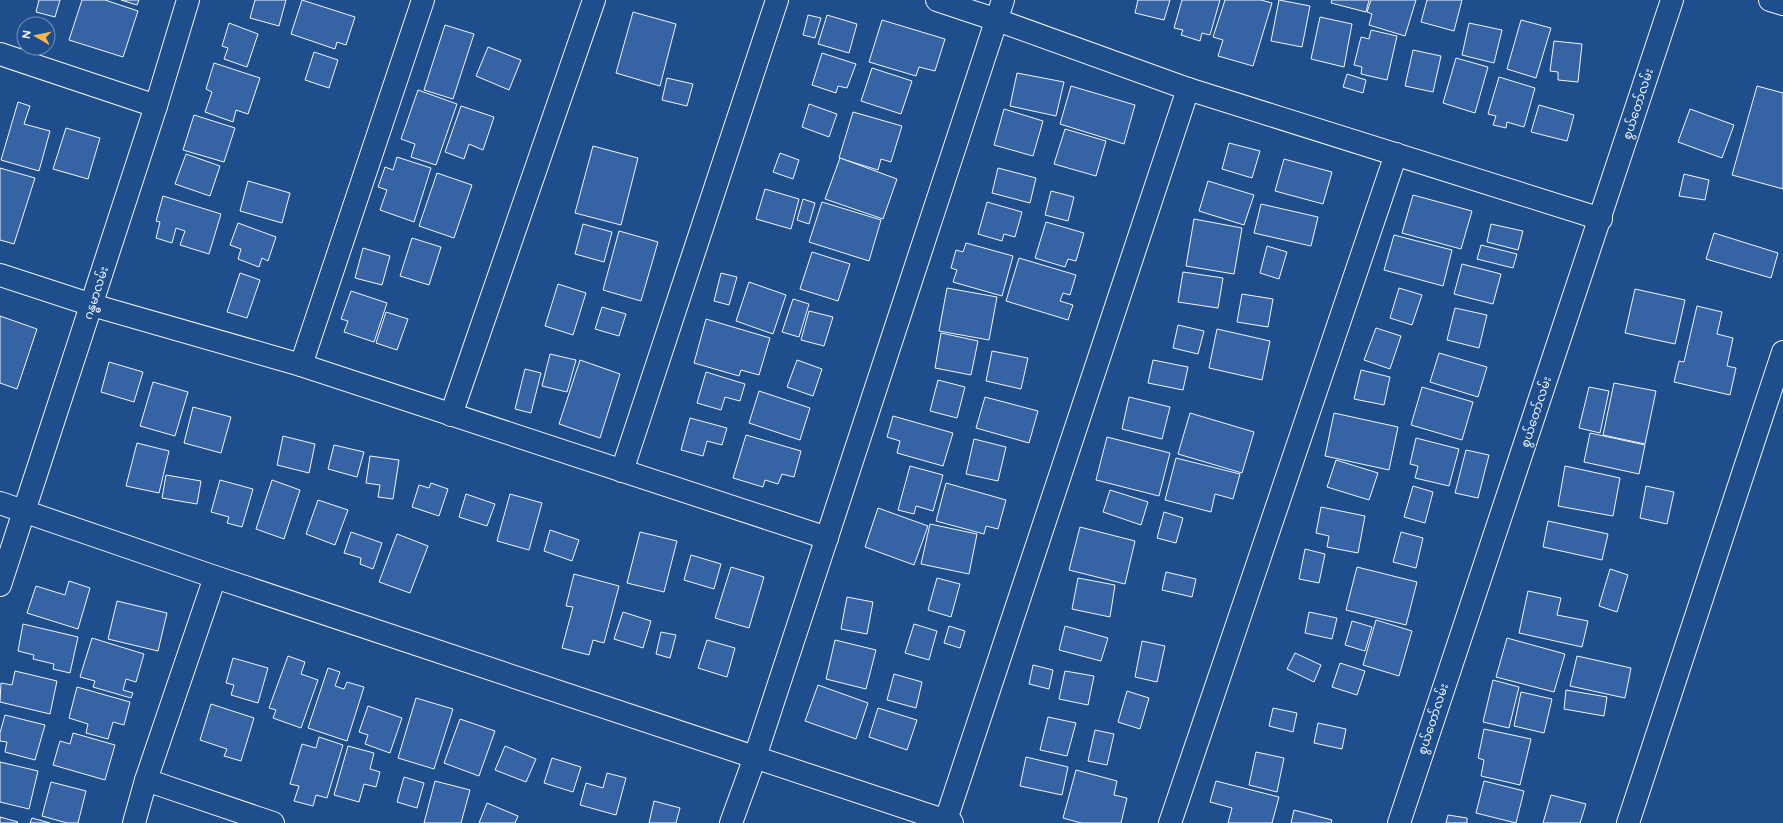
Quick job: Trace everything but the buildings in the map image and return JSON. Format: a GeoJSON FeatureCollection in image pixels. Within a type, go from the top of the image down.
{"type":"FeatureCollection","features":[{"type":"Feature","properties":{"kind":"street","name":"ဂန္ဓမာလမ်း"},"geometry":{"type":"LineString","coordinates":[[0,585],[156,106],[188,0]]}},
{"type":"Feature","properties":{"kind":"street"},"geometry":{"type":"LineString","coordinates":[[301,365],[423,0]]}},
{"type":"Feature","properties":{"kind":"street"},"geometry":{"type":"LineString","coordinates":[[452,415],[594,0]]}},
{"type":"Feature","properties":{"kind":"street"},"geometry":{"type":"LineString","coordinates":[[622,471],[778,0]]}},
{"type":"Feature","properties":{"kind":"street"},"geometry":{"type":"LineString","coordinates":[[937,0],[1000,10],[1188,89],[1601,218]]}},
{"type":"Feature","properties":{"kind":"street","name":"စွယ်တော်လမ်း"},"geometry":{"type":"LineString","coordinates":[[1399,823],[1601,218],[1672,0]]}},
{"type":"Feature","properties":{"kind":"street"},"geometry":{"type":"LineString","coordinates":[[1770,0],[1783,4]]}},
{"type":"Feature","properties":{"kind":"street"},"geometry":{"type":"LineString","coordinates":[[731,823],[755,757],[1000,10]]}},
{"type":"Feature","properties":{"kind":"street"},"geometry":{"type":"LineString","coordinates":[[0,54],[156,106]]}},
{"type":"Feature","properties":{"kind":"street"},"geometry":{"type":"LineString","coordinates":[[0,503],[947,822],[1188,89]]}},
{"type":"Feature","properties":{"kind":"street"},"geometry":{"type":"LineString","coordinates":[[1170,823],[1396,154]]}},
{"type":"Feature","properties":{"kind":"street"},"geometry":{"type":"LineString","coordinates":[[0,275],[92,305],[301,365],[827,538]]}},
{"type":"Feature","properties":{"kind":"street"},"geometry":{"type":"LineString","coordinates":[[1628,823],[1783,352]]}},
{"type":"Feature","properties":{"kind":"street"},"geometry":{"type":"LineString","coordinates":[[134,823],[146,780],[215,576]]}},
{"type":"Feature","properties":{"kind":"street"},"geometry":{"type":"LineString","coordinates":[[146,780],[273,823]]}}]}
